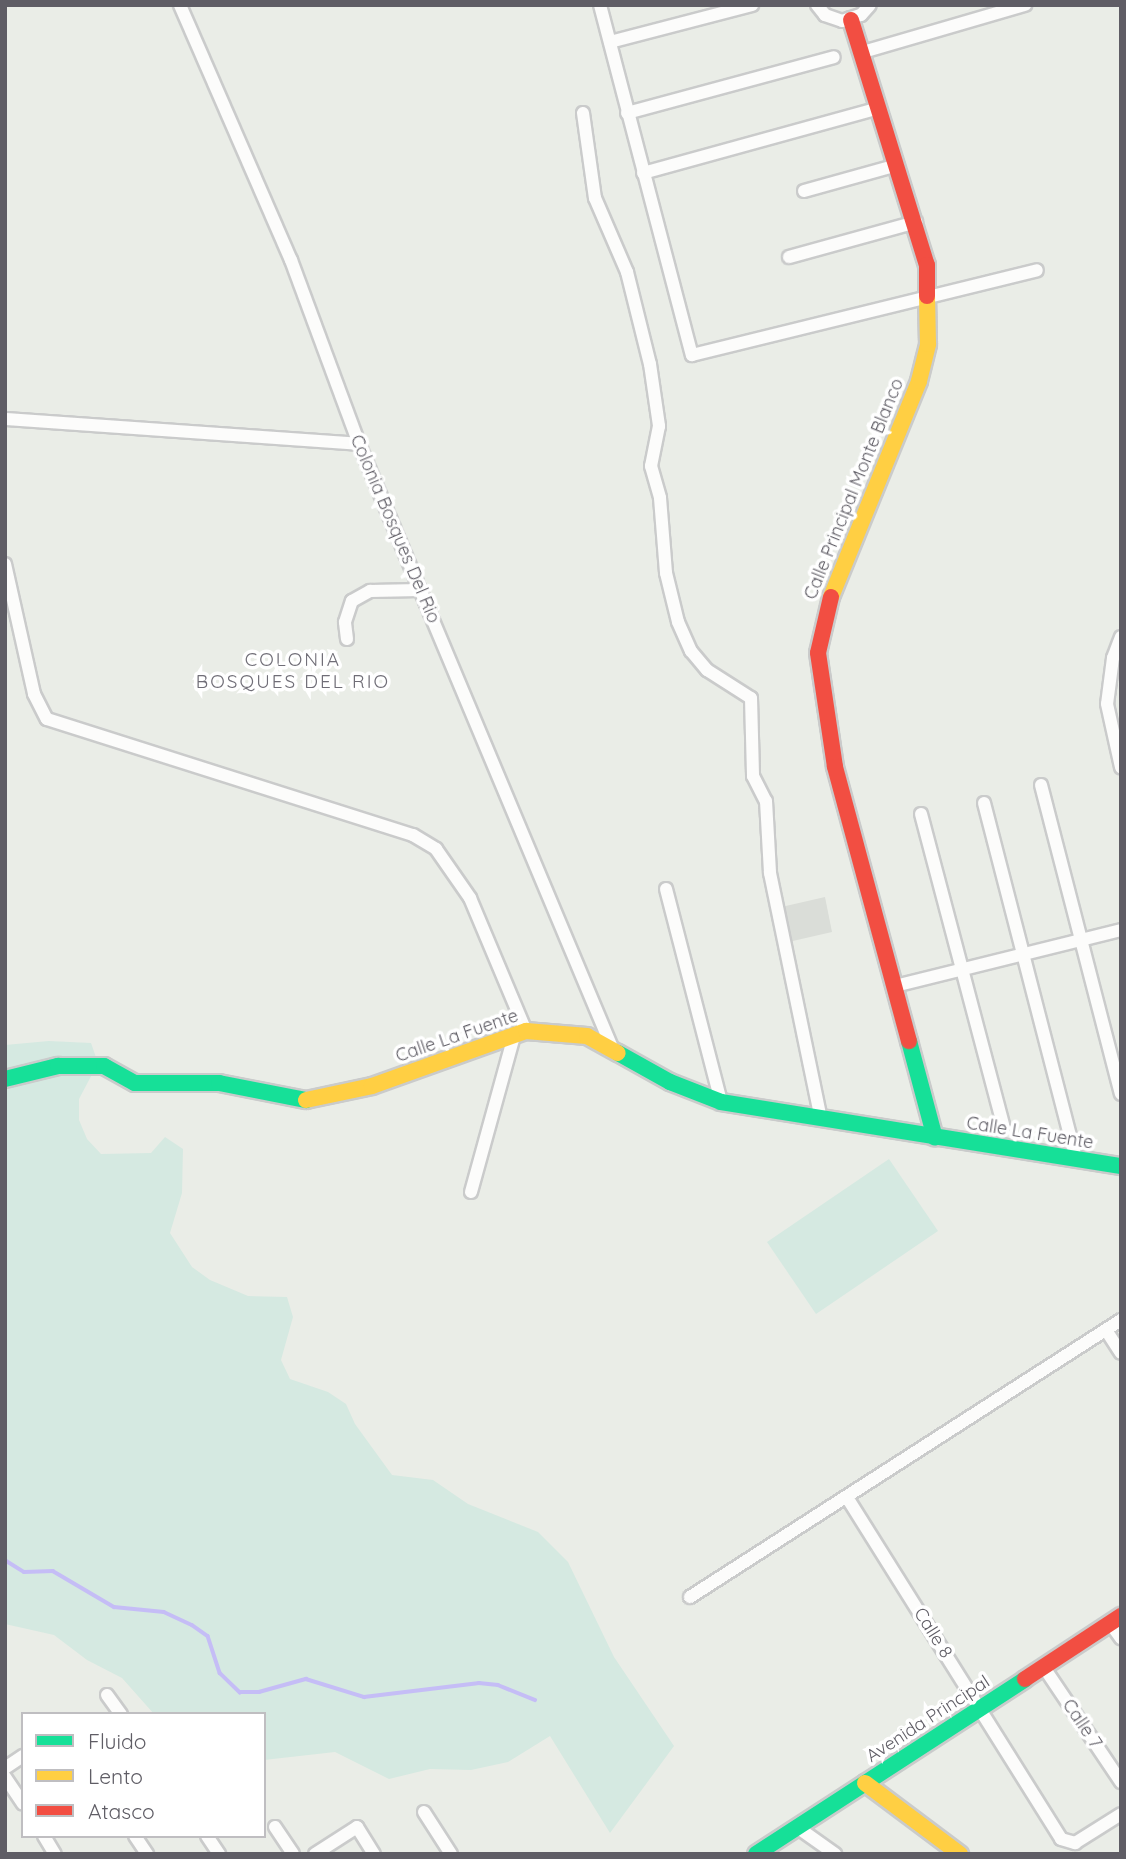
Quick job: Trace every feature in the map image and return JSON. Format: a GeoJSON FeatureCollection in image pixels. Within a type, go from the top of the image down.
{"type":"FeatureCollection","features":[{"type":"Feature","properties":{"kind":"street","name":"Colonia Bosques Del Rio"},"geometry":{"type":"LineString","coordinates":[[180,5],[291,260],[359,443],[614,1051]]}},
{"type":"Feature","properties":{"kind":"street"},"geometry":{"type":"LineString","coordinates":[[600,5],[692,355],[697,357],[1037,270]]}},
{"type":"Feature","properties":{"kind":"street"},"geometry":{"type":"LineString","coordinates":[[610,42],[752,5]]}},
{"type":"Feature","properties":{"kind":"street"},"geometry":{"type":"LineString","coordinates":[[817,5],[833,19],[851,20],[870,5]]}},
{"type":"Feature","properties":{"kind":"street"},"geometry":{"type":"LineString","coordinates":[[863,52],[1025,5]]}},
{"type":"Feature","properties":{"kind":"street","name":"Calle Principal Monte Blanco"},"geometry":{"type":"LineString","coordinates":[[851,20],[916,222],[930,299],[928,344],[919,381],[827,607],[818,653],[835,767],[935,1138]]}},
{"type":"Feature","properties":{"kind":"street"},"geometry":{"type":"LineString","coordinates":[[627,113],[834,57]]}},
{"type":"Feature","properties":{"kind":"street"},"geometry":{"type":"LineString","coordinates":[[643,173],[879,108]]}},
{"type":"Feature","properties":{"kind":"street"},"geometry":{"type":"LineString","coordinates":[[583,113],[595,198],[626,272],[650,364],[659,426],[651,466],[660,498],[666,573],[678,622],[691,651],[707,670],[751,698],[753,776],[766,801],[770,873],[821,1119]]}},
{"type":"Feature","properties":{"kind":"street"},"geometry":{"type":"LineString","coordinates":[[804,191],[897,165]]}},
{"type":"Feature","properties":{"kind":"street"},"geometry":{"type":"LineString","coordinates":[[789,257],[916,222]]}},
{"type":"Feature","properties":{"kind":"street"},"geometry":{"type":"LineString","coordinates":[[5,419],[359,443]]}},
{"type":"Feature","properties":{"kind":"street"},"geometry":{"type":"LineString","coordinates":[[5,564],[34,694],[47,719],[413,835],[436,849],[470,898],[520,1033],[471,1192]]}},
{"type":"Feature","properties":{"kind":"street"},"geometry":{"type":"LineString","coordinates":[[346,639],[345,622],[352,601],[370,591],[421,590]]}},
{"type":"Feature","properties":{"kind":"street"},"geometry":{"type":"LineString","coordinates":[[1121,637],[1110,671],[1107,704],[1121,767]]}},
{"type":"Feature","properties":{"kind":"street"},"geometry":{"type":"LineString","coordinates":[[1041,785],[1121,1094]]}},
{"type":"Feature","properties":{"kind":"street"},"geometry":{"type":"LineString","coordinates":[[984,803],[1076,1159]]}},
{"type":"Feature","properties":{"kind":"street"},"geometry":{"type":"LineString","coordinates":[[921,814],[1003,1125]]}},
{"type":"Feature","properties":{"kind":"street"},"geometry":{"type":"LineString","coordinates":[[666,889],[721,1102]]}},
{"type":"Feature","properties":{"kind":"street"},"geometry":{"type":"LineString","coordinates":[[895,986],[1121,930]]}},
{"type":"Feature","properties":{"kind":"street","name":"Calle La Fuente"},"geometry":{"type":"LineString","coordinates":[[5,1079],[35,1070],[104,1066],[135,1083],[219,1083],[303,1101],[372,1086],[520,1033],[587,1036],[670,1082],[721,1102],[1121,1166]]}},
{"type":"Feature","properties":{"kind":"street"},"geometry":{"type":"LineString","coordinates":[[5,1087],[35,1070]]}},
{"type":"Feature","properties":{"kind":"street"},"geometry":{"type":"LineString","coordinates":[[690,1597],[848,1499],[1121,1320]]}},
{"type":"Feature","properties":{"kind":"street"},"geometry":{"type":"LineString","coordinates":[[1106,1330],[1121,1353]]}},
{"type":"Feature","properties":{"kind":"street","name":"Calle 8"},"geometry":{"type":"LineString","coordinates":[[848,1499],[1061,1839],[1074,1843],[1121,1814]]}},
{"type":"Feature","properties":{"kind":"street"},"geometry":{"type":"LineString","coordinates":[[1116,1619],[1121,1638]]}},
{"type":"Feature","properties":{"kind":"street","name":"Avenida Principal"},"geometry":{"type":"LineString","coordinates":[[755,1854],[1116,1619]]}},
{"type":"Feature","properties":{"kind":"street","name":"Calle 7"},"geometry":{"type":"LineString","coordinates":[[1043,1666],[1121,1782]]}},
{"type":"Feature","properties":{"kind":"street"},"geometry":{"type":"LineString","coordinates":[[107,1695],[120,1712]]}},
{"type":"Feature","properties":{"kind":"street"},"geometry":{"type":"LineString","coordinates":[[5,1769],[21,1757]]}},
{"type":"Feature","properties":{"kind":"street"},"geometry":{"type":"LineString","coordinates":[[5,1777],[21,1801]]}},
{"type":"Feature","properties":{"kind":"street"},"geometry":{"type":"LineString","coordinates":[[865,1783],[960,1854]]}},
{"type":"Feature","properties":{"kind":"street"},"geometry":{"type":"LineString","coordinates":[[424,1812],[451,1854]]}},
{"type":"Feature","properties":{"kind":"street"},"geometry":{"type":"LineString","coordinates":[[275,1827],[293,1854]]}},
{"type":"Feature","properties":{"kind":"street"},"geometry":{"type":"LineString","coordinates":[[315,1854],[357,1827],[374,1854]]}},
{"type":"Feature","properties":{"kind":"street"},"geometry":{"type":"LineString","coordinates":[[797,1827],[835,1854]]}},
{"type":"Feature","properties":{"kind":"street"},"geometry":{"type":"LineString","coordinates":[[45,1838],[55,1854]]}},
{"type":"Feature","properties":{"kind":"street"},"geometry":{"type":"LineString","coordinates":[[136,1838],[147,1854]]}},
{"type":"Feature","properties":{"kind":"street"},"geometry":{"type":"LineString","coordinates":[[208,1838],[219,1854]]}},
{"type":"Feature","properties":{"kind":"shaded area"},"geometry":{"type":"Polygon","coordinates":[[[825,897],[832,932],[784,943],[777,908],[825,897]]]}},
{"type":"Feature","properties":{"kind":"green space"},"geometry":{"type":"Polygon","coordinates":[[[49,1041],[91,1043],[98,1063],[79,1099],[79,1120],[87,1139],[101,1154],[151,1153],[165,1137],[183,1149],[182,1193],[170,1233],[192,1267],[210,1280],[248,1296],[287,1297],[293,1317],[281,1360],[290,1379],[328,1392],[346,1404],[355,1424],[392,1475],[433,1480],[468,1504],[538,1532],[568,1562],[614,1657],[674,1746],[610,1833],[550,1736],[508,1762],[471,1770],[430,1769],[389,1779],[335,1752],[266,1760],[266,1712],[152,1712],[122,1678],[87,1660],[54,1635],[5,1624],[5,1045],[49,1041]]]}},
{"type":"Feature","properties":{"kind":"green space"},"geometry":{"type":"Polygon","coordinates":[[[889,1159],[938,1231],[816,1314],[767,1242],[889,1159]]]}},
{"type":"Feature","properties":{"kind":"waterway"},"geometry":{"type":"LineString","coordinates":[[5,1560],[24,1572],[53,1571],[114,1607],[164,1612],[192,1625],[208,1636],[220,1673],[240,1692],[259,1692],[306,1679],[364,1697],[479,1683],[498,1685],[535,1700]]}},
{"type":"Feature","properties":{"kind":"traffic: fast"},"geometry":{"type":"LineString","coordinates":[[909,1041],[935,1138]]}},
{"type":"Feature","properties":{"kind":"traffic: fast"},"geometry":{"type":"LineString","coordinates":[[618,1053],[670,1082],[721,1102],[1121,1166]]}},
{"type":"Feature","properties":{"kind":"traffic: fast"},"geometry":{"type":"LineString","coordinates":[[5,1079],[58,1066],[104,1066],[135,1083],[219,1083],[306,1100]]}},
{"type":"Feature","properties":{"kind":"traffic: fast"},"geometry":{"type":"LineString","coordinates":[[756,1854],[1025,1679]]}},
{"type":"Feature","properties":{"kind":"traffic: slow"},"geometry":{"type":"LineString","coordinates":[[831,597],[919,381],[928,344],[927,296]]}},
{"type":"Feature","properties":{"kind":"traffic: slow"},"geometry":{"type":"LineString","coordinates":[[306,1100],[372,1086],[526,1031],[587,1036],[618,1053]]}},
{"type":"Feature","properties":{"kind":"traffic: slow"},"geometry":{"type":"LineString","coordinates":[[865,1783],[960,1854]]}},
{"type":"Feature","properties":{"kind":"traffic: jam"},"geometry":{"type":"LineString","coordinates":[[851,20],[927,265],[927,296]]}},
{"type":"Feature","properties":{"kind":"traffic: jam"},"geometry":{"type":"LineString","coordinates":[[831,597],[818,653],[835,767],[909,1041]]}},
{"type":"Feature","properties":{"kind":"traffic: jam"},"geometry":{"type":"LineString","coordinates":[[1025,1679],[1121,1616]]}},
{"type":"Feature","properties":{"kind":"district","name":"COLONIA BOSQUES DEL RIO"},"geometry":{"type":"Point","coordinates":[293,671]}}]}
